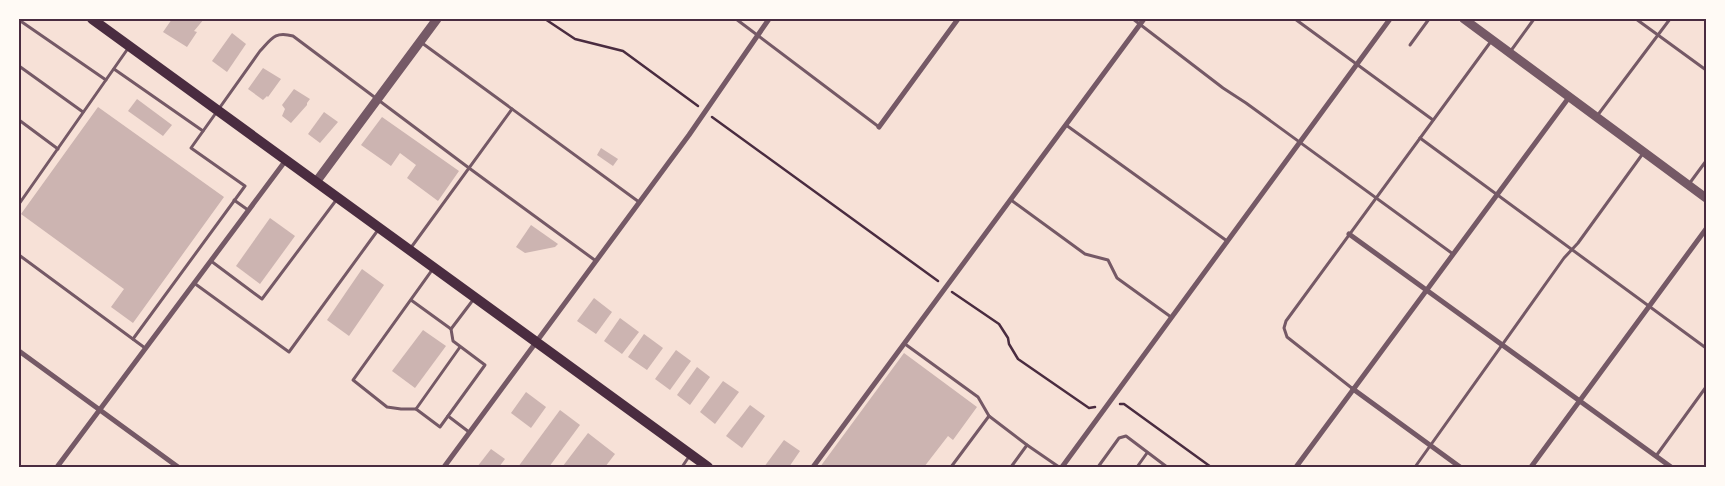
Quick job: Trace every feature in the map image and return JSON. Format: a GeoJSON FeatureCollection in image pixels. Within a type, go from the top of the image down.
{"type":"FeatureCollection","features":[{"type":"Feature","properties":{"kind":"main road"},"geometry":{"type":"LineString","coordinates":[[92,19],[708,467]]}},
{"type":"Feature","properties":{"kind":"street"},"geometry":{"type":"LineString","coordinates":[[316,182],[437,19]]}},
{"type":"Feature","properties":{"kind":"street"},"geometry":{"type":"LineString","coordinates":[[444,467],[597,261],[769,19]]}},
{"type":"Feature","properties":{"kind":"street"},"geometry":{"type":"LineString","coordinates":[[879,126],[958,19]]}},
{"type":"Feature","properties":{"kind":"street"},"geometry":{"type":"LineString","coordinates":[[813,467],[1144,19]]}},
{"type":"Feature","properties":{"kind":"street"},"geometry":{"type":"LineString","coordinates":[[1060,467],[1390,19]]}},
{"type":"Feature","properties":{"kind":"street"},"geometry":{"type":"LineString","coordinates":[[1464,19],[1706,198]]}},
{"type":"Feature","properties":{"kind":"street"},"geometry":{"type":"LineString","coordinates":[[1296,467],[1570,96]]}},
{"type":"Feature","properties":{"kind":"street"},"geometry":{"type":"LineString","coordinates":[[57,467],[286,160]]}},
{"type":"Feature","properties":{"kind":"street"},"geometry":{"type":"LineString","coordinates":[[1531,467],[1706,229]]}},
{"type":"Feature","properties":{"kind":"street"},"geometry":{"type":"LineString","coordinates":[[1349,234],[1672,467]]}},
{"type":"Feature","properties":{"kind":"street"},"geometry":{"type":"LineString","coordinates":[[21,352],[174,466]]}},
{"type":"Feature","properties":{"kind":"street"},"geometry":{"type":"LineString","coordinates":[[1353,389],[1460,467]]}},
{"type":"Feature","properties":{"kind":"lane"},"geometry":{"type":"LineString","coordinates":[[736,19],[879,126]]}},
{"type":"Feature","properties":{"kind":"lane"},"geometry":{"type":"LineString","coordinates":[[1133,19],[1223,88],[1454,254]]}},
{"type":"Feature","properties":{"kind":"lane"},"geometry":{"type":"LineString","coordinates":[[1294,19],[1433,120]]}},
{"type":"Feature","properties":{"kind":"lane"},"geometry":{"type":"LineString","coordinates":[[1410,45],[1429,19]]}},
{"type":"Feature","properties":{"kind":"lane"},"geometry":{"type":"LineString","coordinates":[[1510,52],[1534,19]]}},
{"type":"Feature","properties":{"kind":"lane"},"geometry":{"type":"LineString","coordinates":[[1636,19],[1706,70]]}},
{"type":"Feature","properties":{"kind":"lane"},"geometry":{"type":"LineString","coordinates":[[1597,116],[1670,19]]}},
{"type":"Feature","properties":{"kind":"lane"},"geometry":{"type":"LineString","coordinates":[[19,20],[106,80]]}},
{"type":"Feature","properties":{"kind":"lane"},"geometry":{"type":"LineString","coordinates":[[133,339],[245,186],[191,148],[260,51],[272,37],[281,33],[293,36],[597,261]]}},
{"type":"Feature","properties":{"kind":"lane"},"geometry":{"type":"LineString","coordinates":[[1353,389],[1298,348],[1287,337],[1284,328],[1286,321],[1492,39]]}},
{"type":"Feature","properties":{"kind":"lane"},"geometry":{"type":"LineString","coordinates":[[420,41],[639,202]]}},
{"type":"Feature","properties":{"kind":"lane"},"geometry":{"type":"LineString","coordinates":[[19,204],[130,46]]}},
{"type":"Feature","properties":{"kind":"lane"},"geometry":{"type":"LineString","coordinates":[[19,66],[83,112]]}},
{"type":"Feature","properties":{"kind":"lane"},"geometry":{"type":"LineString","coordinates":[[114,69],[203,131]]}},
{"type":"Feature","properties":{"kind":"lane"},"geometry":{"type":"LineString","coordinates":[[409,249],[512,109]]}},
{"type":"Feature","properties":{"kind":"lane"},"geometry":{"type":"LineString","coordinates":[[19,120],[58,149]]}},
{"type":"Feature","properties":{"kind":"lane"},"geometry":{"type":"LineString","coordinates":[[1066,125],[1227,241]]}},
{"type":"Feature","properties":{"kind":"lane"},"geometry":{"type":"LineString","coordinates":[[1420,138],[1706,348]]}},
{"type":"Feature","properties":{"kind":"lane"},"geometry":{"type":"LineString","coordinates":[[1415,467],[1644,152]]}},
{"type":"Feature","properties":{"kind":"lane"},"geometry":{"type":"LineString","coordinates":[[1688,185],[1706,161]]}},
{"type":"Feature","properties":{"kind":"lane"},"geometry":{"type":"LineString","coordinates":[[210,261],[262,299],[338,198]]}},
{"type":"Feature","properties":{"kind":"lane"},"geometry":{"type":"LineString","coordinates":[[234,200],[248,210]]}},
{"type":"Feature","properties":{"kind":"lane"},"geometry":{"type":"LineString","coordinates":[[1011,200],[1085,254],[1108,260],[1117,278],[1171,317]]}},
{"type":"Feature","properties":{"kind":"lane"},"geometry":{"type":"LineString","coordinates":[[194,283],[289,352],[380,228]]}},
{"type":"Feature","properties":{"kind":"lane"},"geometry":{"type":"LineString","coordinates":[[19,255],[145,348]]}},
{"type":"Feature","properties":{"kind":"lane"},"geometry":{"type":"LineString","coordinates":[[411,300],[451,329],[453,341],[485,365],[440,427],[416,409],[387,407],[352,380],[434,267]]}},
{"type":"Feature","properties":{"kind":"lane"},"geometry":{"type":"LineString","coordinates":[[451,329],[475,297]]}},
{"type":"Feature","properties":{"kind":"lane"},"geometry":{"type":"LineString","coordinates":[[905,344],[978,397],[989,416],[1060,467]]}},
{"type":"Feature","properties":{"kind":"lane"},"geometry":{"type":"LineString","coordinates":[[416,409],[460,346]]}},
{"type":"Feature","properties":{"kind":"lane"},"geometry":{"type":"LineString","coordinates":[[19,359],[21,352]]}},
{"type":"Feature","properties":{"kind":"lane"},"geometry":{"type":"LineString","coordinates":[[1656,456],[1706,387]]}},
{"type":"Feature","properties":{"kind":"lane"},"geometry":{"type":"LineString","coordinates":[[448,416],[470,433]]}},
{"type":"Feature","properties":{"kind":"lane"},"geometry":{"type":"LineString","coordinates":[[951,467],[989,416]]}},
{"type":"Feature","properties":{"kind":"lane"},"geometry":{"type":"LineString","coordinates":[[1098,467],[1119,438],[1123,436],[1126,436],[1167,467]]}},
{"type":"Feature","properties":{"kind":"lane"},"geometry":{"type":"LineString","coordinates":[[1011,467],[1027,445]]}},
{"type":"Feature","properties":{"kind":"lane"},"geometry":{"type":"LineString","coordinates":[[1137,467],[1147,452]]}},
{"type":"Feature","properties":{"kind":"lane"},"geometry":{"type":"LineString","coordinates":[[682,467],[690,454]]}},
{"type":"Feature","properties":{"kind":"path"},"geometry":{"type":"LineString","coordinates":[[545,19],[575,39],[623,51],[999,324],[1018,359],[1089,408],[1124,404],[1211,467]]}},
{"type":"Feature","properties":{"kind":"building"},"geometry":{"type":"Polygon","coordinates":[[[172,19],[204,19],[194,31],[197,32],[187,47],[163,32],[172,19]]]}},
{"type":"Feature","properties":{"kind":"building"},"geometry":{"type":"Polygon","coordinates":[[[232,33],[246,44],[227,72],[212,61],[232,33]]]}},
{"type":"Feature","properties":{"kind":"building"},"geometry":{"type":"Polygon","coordinates":[[[263,68],[281,79],[268,97],[263,100],[248,89],[263,68]]]}},
{"type":"Feature","properties":{"kind":"building"},"geometry":{"type":"Polygon","coordinates":[[[294,89],[310,99],[291,123],[282,116],[285,109],[282,105],[294,89]]]}},
{"type":"Feature","properties":{"kind":"building"},"geometry":{"type":"Polygon","coordinates":[[[137,99],[172,125],[163,136],[128,111],[137,99]]]}},
{"type":"Feature","properties":{"kind":"building"},"geometry":{"type":"Polygon","coordinates":[[[98,107],[224,197],[133,323],[111,307],[124,289],[21,214],[98,107]]]}},
{"type":"Feature","properties":{"kind":"building"},"geometry":{"type":"Polygon","coordinates":[[[324,112],[338,122],[320,143],[308,134],[324,112]]]}},
{"type":"Feature","properties":{"kind":"building"},"geometry":{"type":"Polygon","coordinates":[[[382,117],[459,171],[438,201],[407,178],[416,165],[400,153],[391,166],[361,145],[382,117]]]}},
{"type":"Feature","properties":{"kind":"building"},"geometry":{"type":"Polygon","coordinates":[[[601,148],[618,159],[613,166],[597,155],[601,148]]]}},
{"type":"Feature","properties":{"kind":"building"},"geometry":{"type":"Polygon","coordinates":[[[270,218],[295,236],[260,284],[236,266],[270,218]]]}},
{"type":"Feature","properties":{"kind":"building"},"geometry":{"type":"Polygon","coordinates":[[[531,225],[558,244],[555,247],[525,253],[516,247],[531,225]]]}},
{"type":"Feature","properties":{"kind":"building"},"geometry":{"type":"Polygon","coordinates":[[[362,269],[384,285],[349,336],[327,320],[362,269]]]}},
{"type":"Feature","properties":{"kind":"building"},"geometry":{"type":"Polygon","coordinates":[[[594,298],[612,312],[596,334],[577,321],[594,298]]]}},
{"type":"Feature","properties":{"kind":"building"},"geometry":{"type":"Polygon","coordinates":[[[620,318],[639,332],[622,354],[604,341],[620,318]]]}},
{"type":"Feature","properties":{"kind":"building"},"geometry":{"type":"Polygon","coordinates":[[[423,330],[446,346],[415,388],[392,371],[423,330]]]}},
{"type":"Feature","properties":{"kind":"building"},"geometry":{"type":"Polygon","coordinates":[[[644,334],[663,348],[647,370],[628,357],[644,334]]]}},
{"type":"Feature","properties":{"kind":"building"},"geometry":{"type":"Polygon","coordinates":[[[676,350],[691,361],[670,390],[655,379],[676,350]]]}},
{"type":"Feature","properties":{"kind":"building"},"geometry":{"type":"Polygon","coordinates":[[[904,353],[977,407],[953,440],[948,436],[924,467],[820,467],[904,353]]]}},
{"type":"Feature","properties":{"kind":"building"},"geometry":{"type":"Polygon","coordinates":[[[697,367],[710,377],[690,405],[677,395],[697,367]]]}},
{"type":"Feature","properties":{"kind":"building"},"geometry":{"type":"Polygon","coordinates":[[[723,381],[739,392],[715,424],[700,412],[723,381]]]}},
{"type":"Feature","properties":{"kind":"building"},"geometry":{"type":"Polygon","coordinates":[[[526,392],[546,407],[531,428],[511,413],[526,392]]]}},
{"type":"Feature","properties":{"kind":"building"},"geometry":{"type":"Polygon","coordinates":[[[750,405],[765,416],[742,448],[726,436],[750,405]]]}},
{"type":"Feature","properties":{"kind":"building"},"geometry":{"type":"Polygon","coordinates":[[[560,410],[580,425],[549,467],[518,467],[560,410]]]}},
{"type":"Feature","properties":{"kind":"building"},"geometry":{"type":"Polygon","coordinates":[[[588,433],[615,454],[605,467],[564,467],[563,466],[588,433]]]}},
{"type":"Feature","properties":{"kind":"building"},"geometry":{"type":"Polygon","coordinates":[[[784,440],[800,451],[789,467],[764,467],[784,440]]]}},
{"type":"Feature","properties":{"kind":"building"},"geometry":{"type":"Polygon","coordinates":[[[491,449],[505,459],[499,467],[477,467],[491,449]]]}}]}
